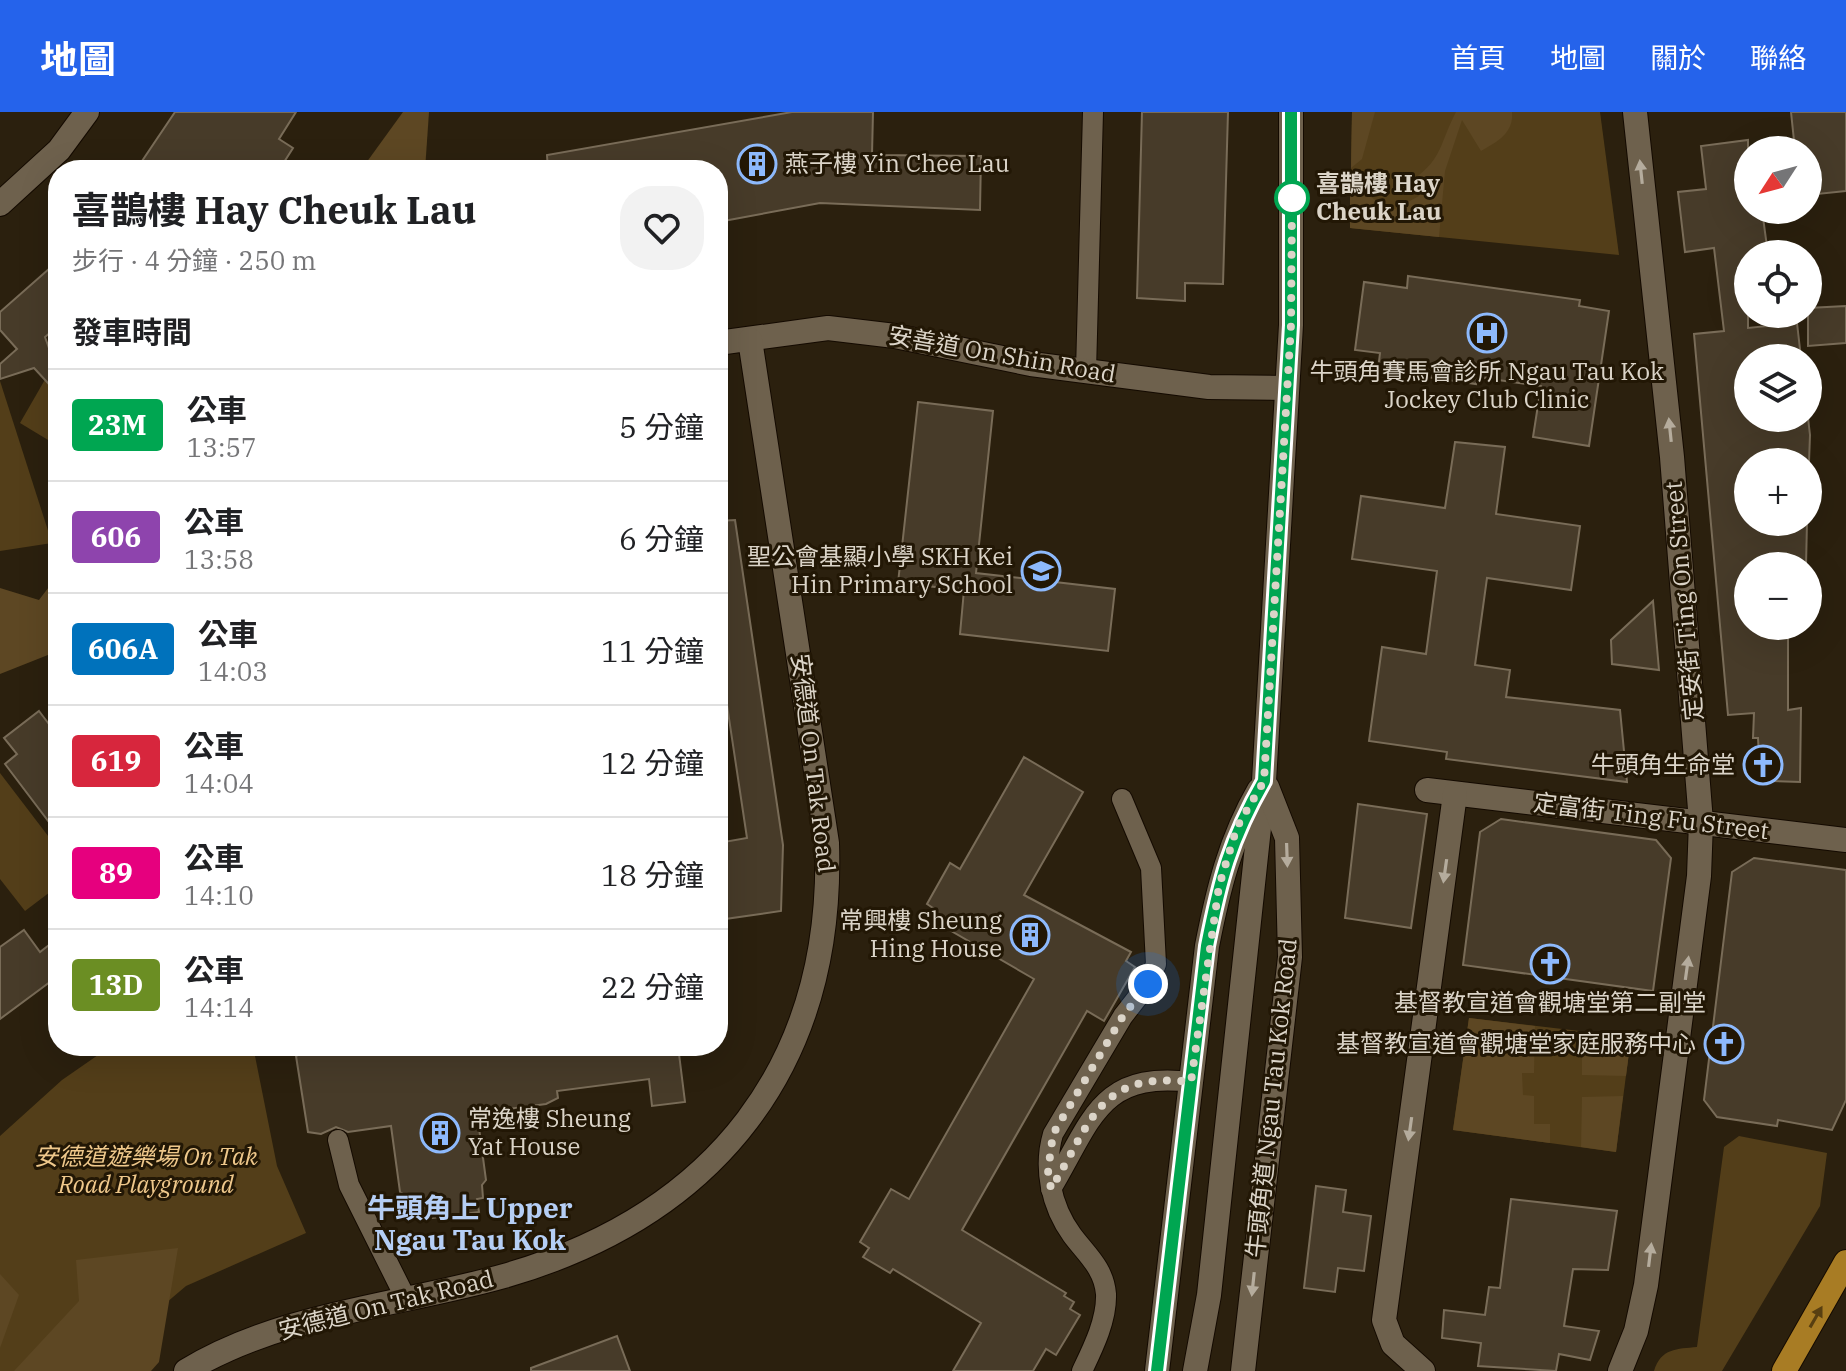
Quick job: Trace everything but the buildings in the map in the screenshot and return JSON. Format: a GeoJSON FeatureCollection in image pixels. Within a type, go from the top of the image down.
{"type":"FeatureCollection","features":[{"type":"Feature","properties":{"kind":"highway"},"geometry":{"type":"LineString","coordinates":[[1784,1371],[1846,1262]]}},
{"type":"Feature","properties":{"kind":"street"},"geometry":{"type":"LineString","coordinates":[[50,160],[87,112]]}},
{"type":"Feature","properties":{"kind":"street","name":"牛頭角道 Ngau Tau Kok Road"},"geometry":{"type":"LineString","coordinates":[[1195,1371],[1209,1295],[1264,781],[1291,325],[1291,112]]}},
{"type":"Feature","properties":{"kind":"street","name":"定安街 Ting On Street"},"geometry":{"type":"LineString","coordinates":[[1620,1371],[1636,1331],[1646,1285],[1699,876],[1701,822],[1672,457],[1635,112]]}},
{"type":"Feature","properties":{"kind":"street"},"geometry":{"type":"LineString","coordinates":[[0,204],[48,162]]}},
{"type":"Feature","properties":{"kind":"street","name":"安善道 On Shin Road"},"geometry":{"type":"LineString","coordinates":[[728,342],[828,328],[895,336],[1031,364],[1209,387],[1286,388]]}},
{"type":"Feature","properties":{"kind":"street","name":"安德道 On Tak Road"},"geometry":{"type":"LineString","coordinates":[[186,1371],[213,1364],[277,1330],[550,1261],[623,1229],[665,1202],[703,1171],[754,1112],[777,1075],[808,1006],[825,930],[827,843],[750,340]]}},
{"type":"Feature","properties":{"kind":"street","name":"牛頭角道 Ngau Tau Kok Road"},"geometry":{"type":"LineString","coordinates":[[1157,1371],[1191,1082],[1219,886],[1237,827],[1264,781]]}},
{"type":"Feature","properties":{"kind":"street","name":"牛頭角道 Ngau Tau Kok Road"},"geometry":{"type":"LineString","coordinates":[[1243,1371],[1290,957],[1287,838],[1264,781]]}},
{"type":"Feature","properties":{"kind":"street","name":"定富街 Ting Fu Street"},"geometry":{"type":"LineString","coordinates":[[1427,790],[1846,840]]}},
{"type":"Feature","properties":{"kind":"street"},"geometry":{"type":"LineString","coordinates":[[1423,1371],[1393,1344],[1384,1320],[1455,794]]}},
{"type":"Feature","properties":{"kind":"lane"},"geometry":{"type":"LineString","coordinates":[[1086,371],[1093,112]]}},
{"type":"Feature","properties":{"kind":"lane"},"geometry":{"type":"LineString","coordinates":[[1082,1371],[1105,1308],[1104,1281],[1099,1268],[1064,1223],[1051,1189],[1048,1171],[1053,1134],[1123,1016],[1148,984],[1156,964],[1151,868],[1122,799]]}},
{"type":"Feature","properties":{"kind":"lane"},"geometry":{"type":"LineString","coordinates":[[1051,1189],[1101,1106],[1112,1095],[1128,1085],[1145,1080],[1191,1082]]}},
{"type":"Feature","properties":{"kind":"lane"},"geometry":{"type":"LineString","coordinates":[[338,1140],[349,1185],[406,1299]]}},
{"type":"Feature","properties":{"kind":"green space"},"geometry":{"type":"Polygon","coordinates":[[[1352,112],[1600,112],[1619,255],[1350,228],[1352,112]]]}},
{"type":"Feature","properties":{"kind":"green space"},"geometry":{"type":"Polygon","coordinates":[[[48,374],[48,440],[20,423],[48,374]]]}},
{"type":"Feature","properties":{"kind":"green space"},"geometry":{"type":"Polygon","coordinates":[[[0,381],[48,531],[48,544],[0,551],[0,381]]]}},
{"type":"Feature","properties":{"kind":"green space"},"geometry":{"type":"Polygon","coordinates":[[[0,773],[48,836],[48,894],[25,911],[0,879],[0,773]]]}},
{"type":"Feature","properties":{"kind":"green space"},"geometry":{"type":"Polygon","coordinates":[[[1469,1018],[1631,1037],[1616,1152],[1453,1130],[1469,1018]]]}},
{"type":"Feature","properties":{"kind":"green space","name":"安德道遊樂場 On Tak Road Playground"},"geometry":{"type":"Polygon","coordinates":[[[97,1056],[255,1056],[277,1166],[306,1233],[186,1286],[86,1371],[0,1371],[0,1136],[62,1080],[97,1056]]]}},
{"type":"Feature","properties":{"kind":"green space"},"geometry":{"type":"Polygon","coordinates":[[[1739,1136],[1827,1153],[1820,1206],[1722,1371],[1654,1371],[1665,1354],[1676,1349],[1697,1347],[1724,1147],[1739,1136]]]}},
{"type":"Feature","properties":{"kind":"shaded area"},"geometry":{"type":"Polygon","coordinates":[[[403,112],[429,112],[426,160],[368,160],[403,112]]]}},
{"type":"Feature","properties":{"kind":"shaded area"},"geometry":{"type":"Polygon","coordinates":[[[1352,112],[1375,112],[1362,159],[1351,168],[1352,112]]]}},
{"type":"Feature","properties":{"kind":"shaded area"},"geometry":{"type":"Polygon","coordinates":[[[1456,112],[1512,112],[1512,119],[1503,136],[1481,151],[1462,120],[1445,171],[1439,237],[1350,228],[1350,183],[1376,171],[1380,185],[1374,188],[1371,197],[1391,211],[1419,196],[1414,179],[1431,164],[1456,112]]]}},
{"type":"Feature","properties":{"kind":"shaded area"},"geometry":{"type":"Polygon","coordinates":[[[0,588],[39,600],[48,588],[48,655],[0,674],[0,588]]]}},
{"type":"Feature","properties":{"kind":"shaded area"},"geometry":{"type":"Polygon","coordinates":[[[1469,1018],[1535,1026],[1534,1073],[1522,1073],[1523,1095],[1534,1096],[1534,1124],[1550,1124],[1550,1143],[1453,1130],[1469,1018]]]}},
{"type":"Feature","properties":{"kind":"shaded area"},"geometry":{"type":"Polygon","coordinates":[[[1582,1031],[1631,1037],[1626,1076],[1582,1075],[1582,1031]]]}},
{"type":"Feature","properties":{"kind":"shaded area"},"geometry":{"type":"Polygon","coordinates":[[[1623,1096],[1616,1152],[1581,1147],[1582,1097],[1623,1096]]]}},
{"type":"Feature","properties":{"kind":"shaded area"},"geometry":{"type":"Polygon","coordinates":[[[178,1248],[159,1362],[151,1371],[14,1371],[79,1301],[76,1260],[178,1248]]]}},
{"type":"Feature","properties":{"kind":"shaded area"},"geometry":{"type":"Polygon","coordinates":[[[0,1274],[19,1295],[0,1348],[0,1274]]]}},
{"type":"Feature","properties":{"kind":"bus line","name":"23M"},"geometry":{"type":"LineString","coordinates":[[1157,1371],[1207,946],[1219,886],[1237,827],[1264,781],[1291,325],[1291,112]]}},
{"type":"Feature","properties":{"kind":"place","name":"燕子樓 Yin Chee Lau"},"geometry":{"type":"Point","coordinates":[757,164]}},
{"type":"Feature","properties":{"kind":"place","name":"喜鵲樓 Hay Cheuk Lau"},"geometry":{"type":"Point","coordinates":[1292,198]}},
{"type":"Feature","properties":{"kind":"place","name":"牛頭角賽馬會診所 Ngau Tau Kok Jockey Club Clinic"},"geometry":{"type":"Point","coordinates":[1487,333]}},
{"type":"Feature","properties":{"kind":"place","name":"聖公會基顯小學 SKH Kei Hin Primary School"},"geometry":{"type":"Point","coordinates":[1041,571]}},
{"type":"Feature","properties":{"kind":"place","name":"牛頭角生命堂"},"geometry":{"type":"Point","coordinates":[1763,765]}},
{"type":"Feature","properties":{"kind":"place","name":"常興樓 Sheung Hing House"},"geometry":{"type":"Point","coordinates":[1030,935]}},
{"type":"Feature","properties":{"kind":"place","name":"基督教宣道會觀塘堂第二副堂"},"geometry":{"type":"Point","coordinates":[1550,964]}},
{"type":"Feature","properties":{"kind":"place","name":"基督教宣道會觀塘堂家庭服務中心"},"geometry":{"type":"Point","coordinates":[1724,1044]}},
{"type":"Feature","properties":{"kind":"place","name":"常逸樓 Sheung Yat House"},"geometry":{"type":"Point","coordinates":[440,1133]}},
{"type":"Feature","properties":{"kind":"district","name":"牛頭角上 Upper Ngau Tau Kok"},"geometry":{"type":"Point","coordinates":[470,1224]}},
{"type":"Feature","properties":{"kind":"route"},"geometry":{"type":"LineString","coordinates":[[1148,984],[1123,1016],[1053,1134],[1048,1171],[1051,1189],[1101,1106],[1112,1095],[1128,1085],[1145,1080],[1191,1082],[1207,946],[1219,886],[1237,827],[1264,781],[1291,325],[1292,198]]}}]}
